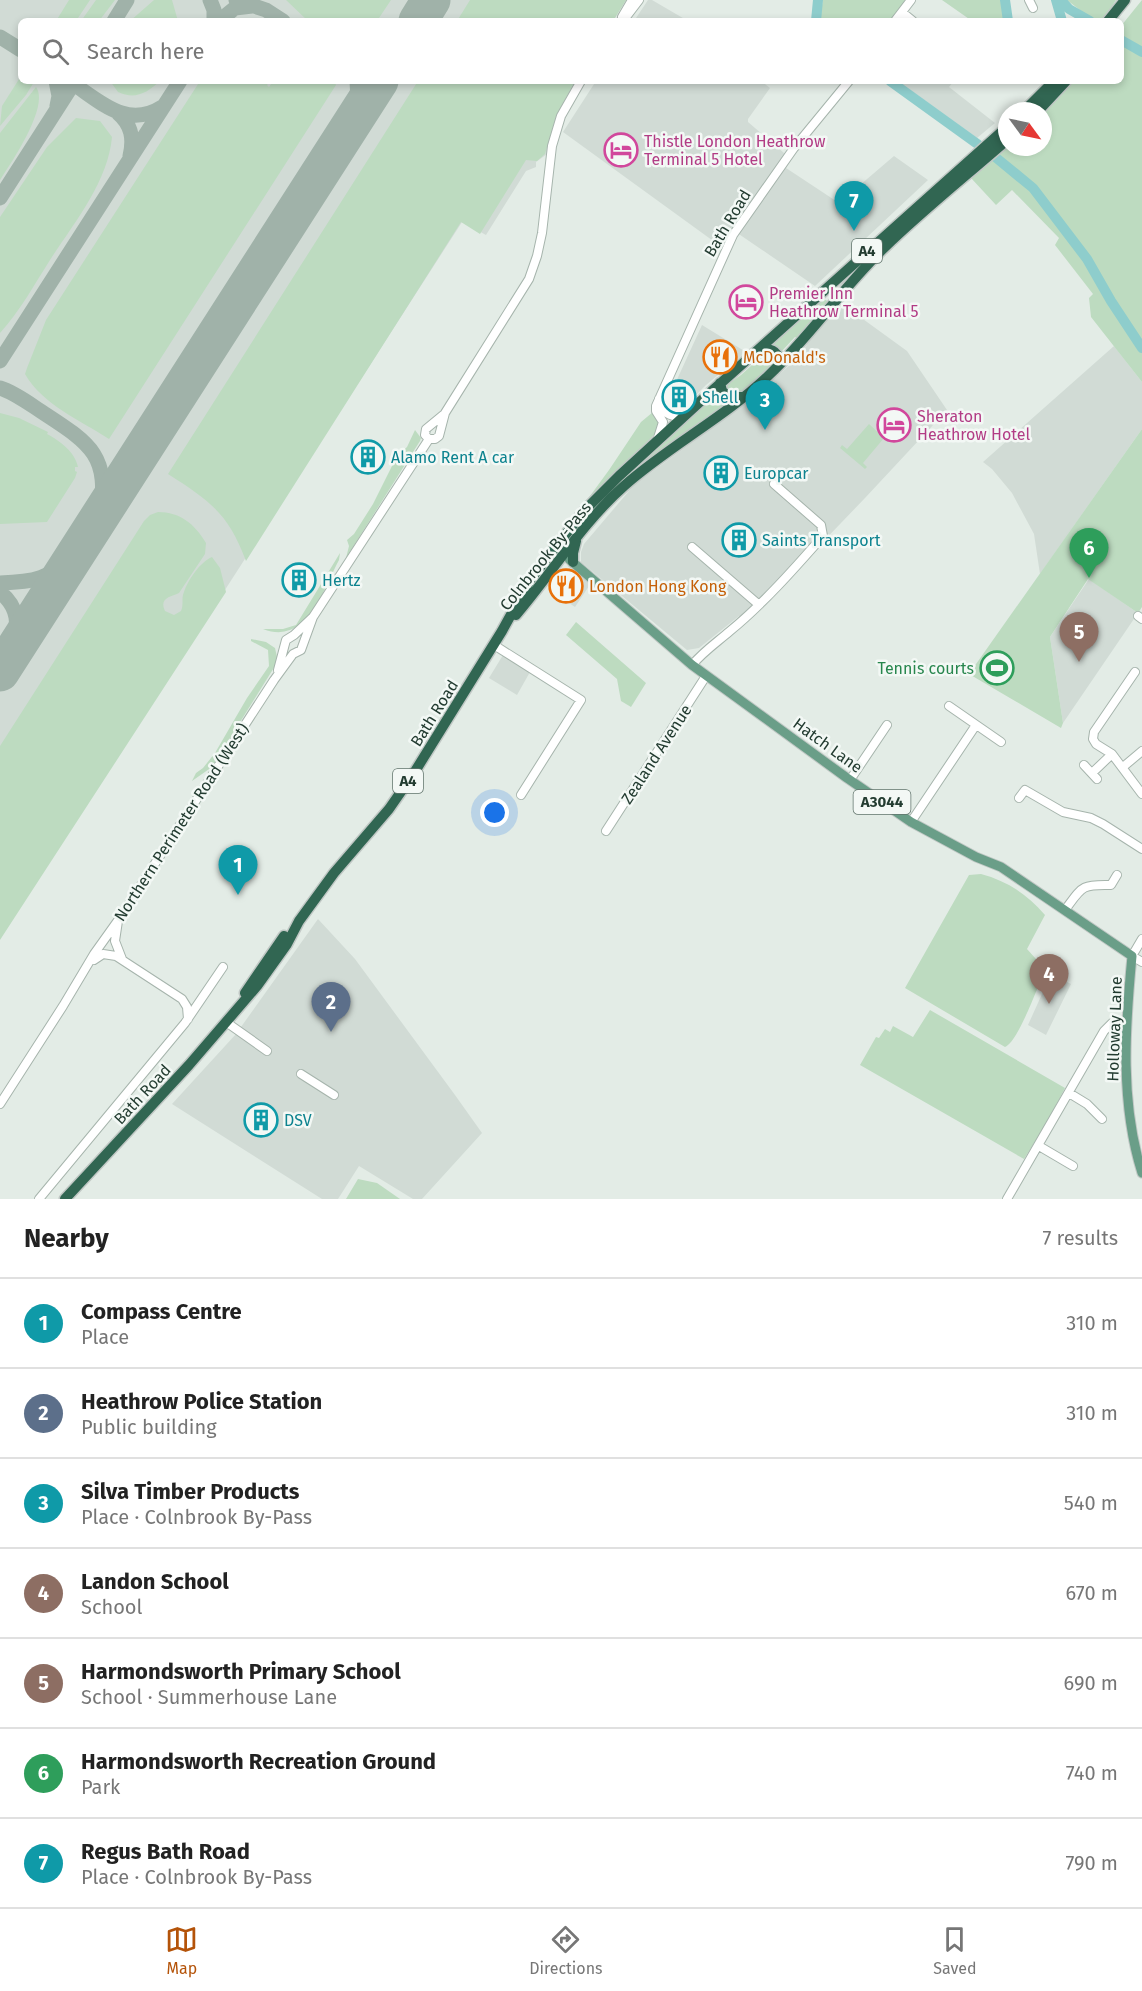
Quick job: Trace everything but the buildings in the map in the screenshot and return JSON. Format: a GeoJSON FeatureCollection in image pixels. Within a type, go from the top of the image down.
{"type":"FeatureCollection","features":[{"type":"Feature","properties":{"kind":"highway"},"geometry":{"type":"LineString","coordinates":[[1111,18],[1127,3]]}},
{"type":"Feature","properties":{"kind":"highway"},"geometry":{"type":"LineString","coordinates":[[1119,18],[1127,3]]}},
{"type":"Feature","properties":{"kind":"highway"},"geometry":{"type":"LineString","coordinates":[[1033,102],[1051,84]]}},
{"type":"Feature","properties":{"kind":"highway"},"geometry":{"type":"LineString","coordinates":[[1046,102],[1063,84]]}},
{"type":"Feature","properties":{"kind":"highway","name":"Colnbrook By-Pass"},"geometry":{"type":"LineString","coordinates":[[502,631],[526,587],[556,554],[577,537],[623,486],[746,397],[781,363],[884,248],[998,138]]}},
{"type":"Feature","properties":{"kind":"highway","name":"Colnbrook By-Pass"},"geometry":{"type":"LineString","coordinates":[[556,554],[584,511],[619,476],[754,353],[988,150],[998,145]]}},
{"type":"Feature","properties":{"kind":"highway"},"geometry":{"type":"LineString","coordinates":[[754,353],[766,349],[773,350],[778,353],[781,363]]}},
{"type":"Feature","properties":{"kind":"highway"},"geometry":{"type":"LineString","coordinates":[[720,383],[722,391],[729,397],[746,397]]}},
{"type":"Feature","properties":{"kind":"highway"},"geometry":{"type":"LineString","coordinates":[[573,562],[573,549],[577,537]]}},
{"type":"Feature","properties":{"kind":"highway","name":"Bath Road"},"geometry":{"type":"LineString","coordinates":[[65,1199],[189,1065],[257,986],[287,944],[299,921],[334,873],[388,809],[502,631]]}},
{"type":"Feature","properties":{"kind":"main road","name":"Hatch Lane"},"geometry":{"type":"LineString","coordinates":[[556,554],[573,562],[706,676],[850,780],[911,822],[976,857],[1001,867],[1132,956]]}},
{"type":"Feature","properties":{"kind":"main road","name":"Hatch Lane"},"geometry":{"type":"LineString","coordinates":[[556,554],[584,573]]}},
{"type":"Feature","properties":{"kind":"main road","name":"Holloway Lane"},"geometry":{"type":"LineString","coordinates":[[1132,956],[1126,1022],[1127,1093],[1142,1173]]}},
{"type":"Feature","properties":{"kind":"street"},"geometry":{"type":"LineString","coordinates":[[623,18],[632,0]]}},
{"type":"Feature","properties":{"kind":"street"},"geometry":{"type":"LineString","coordinates":[[624,18],[639,0]]}},
{"type":"Feature","properties":{"kind":"street"},"geometry":{"type":"LineString","coordinates":[[897,18],[911,0]]}},
{"type":"Feature","properties":{"kind":"street"},"geometry":{"type":"LineString","coordinates":[[1029,0],[1033,8]]}},
{"type":"Feature","properties":{"kind":"street"},"geometry":{"type":"LineString","coordinates":[[902,12],[909,18]]}},
{"type":"Feature","properties":{"kind":"street"},"geometry":{"type":"LineString","coordinates":[[313,617],[294,635],[287,638],[285,647],[289,652],[293,654],[301,650],[313,617],[429,439],[437,438],[436,427],[528,279],[537,256],[542,233],[552,146],[561,116],[579,84]]}},
{"type":"Feature","properties":{"kind":"street","name":"Bath Road"},"geometry":{"type":"LineString","coordinates":[[659,398],[730,241],[776,172],[847,84]]}},
{"type":"Feature","properties":{"kind":"street"},"geometry":{"type":"LineString","coordinates":[[659,398],[666,414],[683,417]]}},
{"type":"Feature","properties":{"kind":"street"},"geometry":{"type":"LineString","coordinates":[[656,442],[663,422],[656,410],[659,398]]}},
{"type":"Feature","properties":{"kind":"street"},"geometry":{"type":"LineString","coordinates":[[429,439],[425,435],[426,429],[436,427]]}},
{"type":"Feature","properties":{"kind":"street"},"geometry":{"type":"LineString","coordinates":[[692,665],[704,651],[730,631],[799,564],[823,536],[820,525],[774,484]]}},
{"type":"Feature","properties":{"kind":"street"},"geometry":{"type":"LineString","coordinates":[[692,548],[758,604]]}},
{"type":"Feature","properties":{"kind":"street"},"geometry":{"type":"LineString","coordinates":[[294,635],[303,643]]}},
{"type":"Feature","properties":{"kind":"street"},"geometry":{"type":"LineString","coordinates":[[494,645],[581,700],[521,795]]}},
{"type":"Feature","properties":{"kind":"street","name":"Northern Perimeter Road (West)"},"geometry":{"type":"LineString","coordinates":[[274,680],[285,647]]}},
{"type":"Feature","properties":{"kind":"street","name":"Northern Perimeter Road (West)"},"geometry":{"type":"LineString","coordinates":[[0,1104],[114,924],[293,654]]}},
{"type":"Feature","properties":{"kind":"street"},"geometry":{"type":"LineString","coordinates":[[1135,672],[1094,732],[1093,739],[1096,744],[1112,754],[1142,794]]}},
{"type":"Feature","properties":{"kind":"street","name":"Zealand Avenue"},"geometry":{"type":"LineString","coordinates":[[606,831],[706,676]]}},
{"type":"Feature","properties":{"kind":"street"},"geometry":{"type":"LineString","coordinates":[[949,706],[1001,742]]}},
{"type":"Feature","properties":{"kind":"street"},"geometry":{"type":"LineString","coordinates":[[850,780],[887,725]]}},
{"type":"Feature","properties":{"kind":"street"},"geometry":{"type":"LineString","coordinates":[[911,822],[976,725]]}},
{"type":"Feature","properties":{"kind":"street"},"geometry":{"type":"LineString","coordinates":[[1123,767],[1142,750]]}},
{"type":"Feature","properties":{"kind":"street"},"geometry":{"type":"LineString","coordinates":[[1084,765],[1095,776],[1112,754]]}},
{"type":"Feature","properties":{"kind":"street"},"geometry":{"type":"LineString","coordinates":[[1019,798],[1025,790],[1063,812],[1097,821],[1142,849]]}},
{"type":"Feature","properties":{"kind":"street"},"geometry":{"type":"LineString","coordinates":[[1065,910],[1080,890],[1089,885],[1111,885],[1118,875]]}},
{"type":"Feature","properties":{"kind":"street"},"geometry":{"type":"LineString","coordinates":[[119,919],[115,941],[122,960]]}},
{"type":"Feature","properties":{"kind":"street"},"geometry":{"type":"LineString","coordinates":[[1142,939],[1132,956],[1142,962]]}},
{"type":"Feature","properties":{"kind":"street"},"geometry":{"type":"LineString","coordinates":[[88,965],[103,954],[110,954],[192,1004],[202,999]]}},
{"type":"Feature","properties":{"kind":"street"},"geometry":{"type":"LineString","coordinates":[[39,1199],[188,1019],[223,967]]}},
{"type":"Feature","properties":{"kind":"street"},"geometry":{"type":"LineString","coordinates":[[182,999],[188,1007],[188,1019]]}},
{"type":"Feature","properties":{"kind":"street"},"geometry":{"type":"LineString","coordinates":[[226,1022],[267,1051]]}},
{"type":"Feature","properties":{"kind":"street"},"geometry":{"type":"LineString","coordinates":[[1007,1199],[1108,1025],[1126,1022]]}},
{"type":"Feature","properties":{"kind":"street"},"geometry":{"type":"LineString","coordinates":[[302,1074],[334,1095]]}},
{"type":"Feature","properties":{"kind":"street"},"geometry":{"type":"LineString","coordinates":[[1069,1094],[1087,1104],[1102,1119]]}},
{"type":"Feature","properties":{"kind":"street"},"geometry":{"type":"LineString","coordinates":[[1039,1146],[1070,1162]]}},
{"type":"Feature","properties":{"kind":"shaded area"},"geometry":{"type":"Polygon","coordinates":[[[0,0],[626,0],[615,18],[18,18],[18,84],[574,84],[556,117],[547,154],[536,162],[536,167],[526,171],[486,235],[462,222],[0,939],[0,0]]]}},
{"type":"Feature","properties":{"kind":"shaded area"},"geometry":{"type":"Polygon","coordinates":[[[648,0],[652,0],[683,18],[636,18],[648,0]]]}},
{"type":"Feature","properties":{"kind":"shaded area"},"geometry":{"type":"Polygon","coordinates":[[[594,84],[765,84],[770,88],[748,122],[784,153],[793,156],[786,168],[839,203],[894,156],[928,180],[815,286],[730,228],[716,243],[563,132],[594,84]]]}},
{"type":"Feature","properties":{"kind":"shaded area"},"geometry":{"type":"Polygon","coordinates":[[[902,84],[952,84],[949,87],[995,123],[977,138],[902,84]]]}},
{"type":"Feature","properties":{"kind":"shaded area"},"geometry":{"type":"Polygon","coordinates":[[[839,305],[856,314],[907,351],[947,410],[746,622],[739,616],[699,648],[687,650],[581,562],[584,544],[634,485],[750,400],[759,407],[763,402],[762,392],[769,383],[798,358],[804,362],[809,356],[803,351],[839,305]]]}},
{"type":"Feature","properties":{"kind":"shaded area"},"geometry":{"type":"Polygon","coordinates":[[[702,325],[746,352],[706,385],[685,406],[682,406],[669,397],[702,325]]]}},
{"type":"Feature","properties":{"kind":"shaded area"},"geometry":{"type":"Polygon","coordinates":[[[1114,346],[1142,382],[1142,429],[1040,574],[1034,534],[1012,493],[983,462],[1114,346]]]}},
{"type":"Feature","properties":{"kind":"shaded area"},"geometry":{"type":"Polygon","coordinates":[[[561,571],[575,573],[591,583],[575,607],[548,589],[561,571]]]}},
{"type":"Feature","properties":{"kind":"shaded area"},"geometry":{"type":"Polygon","coordinates":[[[1089,579],[1138,613],[1063,723],[1050,637],[1089,579]]]}},
{"type":"Feature","properties":{"kind":"shaded area"},"geometry":{"type":"Polygon","coordinates":[[[503,655],[530,672],[517,695],[489,678],[503,655]]]}},
{"type":"Feature","properties":{"kind":"shaded area"},"geometry":{"type":"Polygon","coordinates":[[[318,919],[355,959],[482,1133],[422,1199],[413,1199],[359,1166],[338,1199],[322,1199],[172,1104],[236,1034],[318,919]]]}},
{"type":"Feature","properties":{"kind":"shaded area"},"geometry":{"type":"Polygon","coordinates":[[[1051,974],[1071,984],[1046,1035],[1028,1025],[1051,974]]]}},
{"type":"Feature","properties":{"kind":"green space"},"geometry":{"type":"Polygon","coordinates":[[[69,0],[90,0],[78,18],[58,18],[69,0]]]}},
{"type":"Feature","properties":{"kind":"green space"},"geometry":{"type":"Polygon","coordinates":[[[96,0],[115,0],[101,18],[83,18],[96,0]]]}},
{"type":"Feature","properties":{"kind":"green space"},"geometry":{"type":"Polygon","coordinates":[[[154,0],[172,0],[177,18],[133,18],[154,0]]]}},
{"type":"Feature","properties":{"kind":"green space"},"geometry":{"type":"Polygon","coordinates":[[[286,0],[391,0],[379,18],[305,18],[286,0]]]}},
{"type":"Feature","properties":{"kind":"green space"},"geometry":{"type":"Polygon","coordinates":[[[470,0],[626,0],[615,18],[459,18],[470,0]]]}},
{"type":"Feature","properties":{"kind":"green space"},"geometry":{"type":"Polygon","coordinates":[[[823,0],[904,0],[906,2],[893,18],[820,18],[823,0]]]}},
{"type":"Feature","properties":{"kind":"green space"},"geometry":{"type":"Polygon","coordinates":[[[942,0],[1003,0],[1006,18],[968,18],[942,0]]]}},
{"type":"Feature","properties":{"kind":"green space"},"geometry":{"type":"Polygon","coordinates":[[[1067,0],[1116,0],[1105,17],[1090,18],[1067,0]]]}},
{"type":"Feature","properties":{"kind":"green space"},"geometry":{"type":"Polygon","coordinates":[[[1142,0],[1142,348],[1087,259],[1033,188],[994,156],[998,151],[998,156],[1052,156],[1052,102],[1049,102],[1070,84],[1124,84],[1124,22],[1142,0]]]}},
{"type":"Feature","properties":{"kind":"green space"},"geometry":{"type":"Polygon","coordinates":[[[18,81],[18,84],[33,84],[0,126],[2,106],[18,81]]]}},
{"type":"Feature","properties":{"kind":"green space"},"geometry":{"type":"Polygon","coordinates":[[[112,84],[156,84],[140,94],[130,95],[118,92],[112,84]]]}},
{"type":"Feature","properties":{"kind":"green space"},"geometry":{"type":"Polygon","coordinates":[[[198,84],[268,84],[269,87],[271,84],[336,84],[109,439],[52,403],[42,395],[25,374],[46,320],[198,84]]]}},
{"type":"Feature","properties":{"kind":"green space"},"geometry":{"type":"Polygon","coordinates":[[[416,84],[573,84],[556,116],[545,154],[537,161],[526,160],[480,234],[461,222],[246,561],[232,531],[216,510],[168,474],[416,84]]]}},
{"type":"Feature","properties":{"kind":"green space"},"geometry":{"type":"Polygon","coordinates":[[[36,87],[39,96],[34,120],[0,180],[0,133],[36,87]]]}},
{"type":"Feature","properties":{"kind":"green space"},"geometry":{"type":"Polygon","coordinates":[[[76,118],[100,121],[112,137],[104,170],[79,217],[20,307],[0,333],[0,217],[47,147],[76,118]]]}},
{"type":"Feature","properties":{"kind":"green space"},"geometry":{"type":"Polygon","coordinates":[[[994,157],[1032,189],[1085,260],[1109,303],[1142,351],[1142,382],[1091,317],[1089,298],[1093,294],[1055,245],[1059,238],[1012,190],[996,205],[971,178],[994,157]]]}},
{"type":"Feature","properties":{"kind":"green space"},"geometry":{"type":"Polygon","coordinates":[[[821,298],[830,302],[799,339],[795,337],[781,352],[769,345],[821,298]]]}},
{"type":"Feature","properties":{"kind":"green space"},"geometry":{"type":"Polygon","coordinates":[[[765,353],[777,358],[773,367],[738,394],[732,396],[725,386],[765,353]]]}},
{"type":"Feature","properties":{"kind":"green space"},"geometry":{"type":"Polygon","coordinates":[[[718,391],[733,403],[571,535],[601,498],[718,391]]]}},
{"type":"Feature","properties":{"kind":"green space"},"geometry":{"type":"Polygon","coordinates":[[[653,412],[659,420],[657,432],[579,511],[641,422],[653,412]]]}},
{"type":"Feature","properties":{"kind":"green space"},"geometry":{"type":"Polygon","coordinates":[[[0,413],[19,418],[48,432],[47,434],[74,456],[78,467],[75,467],[77,472],[75,478],[47,522],[0,524],[0,413]]]}},
{"type":"Feature","properties":{"kind":"green space"},"geometry":{"type":"Polygon","coordinates":[[[869,424],[884,438],[863,463],[867,467],[865,469],[840,448],[842,445],[847,449],[869,424]]]}},
{"type":"Feature","properties":{"kind":"green space"},"geometry":{"type":"Polygon","coordinates":[[[1142,429],[1142,607],[1138,613],[1088,579],[1050,637],[1063,723],[1061,728],[969,674],[1142,429]]]}},
{"type":"Feature","properties":{"kind":"green space"},"geometry":{"type":"Polygon","coordinates":[[[415,430],[421,438],[420,441],[346,558],[349,546],[347,540],[354,534],[373,504],[397,456],[407,447],[415,430]]]}},
{"type":"Feature","properties":{"kind":"green space"},"geometry":{"type":"Polygon","coordinates":[[[158,512],[173,514],[186,520],[206,543],[205,554],[179,593],[164,601],[165,611],[174,615],[181,611],[183,594],[188,582],[199,567],[212,557],[220,568],[226,592],[0,940],[0,746],[144,521],[150,515],[158,512]]]}},
{"type":"Feature","properties":{"kind":"green space"},"geometry":{"type":"Polygon","coordinates":[[[340,553],[339,560],[320,599],[302,623],[291,630],[278,632],[263,629],[283,629],[296,625],[340,553]]]}},
{"type":"Feature","properties":{"kind":"green space"},"geometry":{"type":"Polygon","coordinates":[[[576,622],[646,683],[631,707],[621,701],[617,679],[566,635],[576,622]]]}},
{"type":"Feature","properties":{"kind":"green space"},"geometry":{"type":"Polygon","coordinates":[[[251,639],[266,642],[275,648],[277,657],[275,666],[212,767],[192,781],[196,773],[215,753],[247,698],[269,666],[268,650],[251,639]]]}},
{"type":"Feature","properties":{"kind":"green space"},"geometry":{"type":"Polygon","coordinates":[[[981,874],[1016,889],[1045,915],[1027,949],[1045,969],[1022,1024],[1005,1047],[905,988],[969,875],[981,874]]]}},
{"type":"Feature","properties":{"kind":"green space"},"geometry":{"type":"Polygon","coordinates":[[[930,1010],[1065,1088],[1024,1159],[860,1065],[876,1037],[879,1038],[885,1029],[890,1032],[893,1026],[913,1037],[930,1010]]]}},
{"type":"Feature","properties":{"kind":"green space"},"geometry":{"type":"Polygon","coordinates":[[[358,1179],[377,1183],[400,1199],[346,1199],[358,1179]]]}},
{"type":"Feature","properties":{"kind":"waterway"},"geometry":{"type":"LineString","coordinates":[[816,18],[818,0]]}},
{"type":"Feature","properties":{"kind":"waterway"},"geometry":{"type":"LineString","coordinates":[[1005,0],[1008,18]]}},
{"type":"Feature","properties":{"kind":"waterway"},"geometry":{"type":"LineString","coordinates":[[1056,0],[1061,18]]}},
{"type":"Feature","properties":{"kind":"waterway"},"geometry":{"type":"LineString","coordinates":[[1061,0],[1069,9],[1085,18]]}},
{"type":"Feature","properties":{"kind":"waterway"},"geometry":{"type":"LineString","coordinates":[[1124,42],[1142,52]]}},
{"type":"Feature","properties":{"kind":"waterway"},"geometry":{"type":"LineString","coordinates":[[894,84],[994,156],[1033,188],[1087,259],[1142,348]]}},
{"type":"Feature","properties":{"kind":"taxiway"},"geometry":{"type":"LineString","coordinates":[[116,18],[127,0]]}},
{"type":"Feature","properties":{"kind":"taxiway"},"geometry":{"type":"LineString","coordinates":[[210,0],[214,18]]}},
{"type":"Feature","properties":{"kind":"taxiway"},"geometry":{"type":"LineString","coordinates":[[236,0],[266,10],[278,18]]}},
{"type":"Feature","properties":{"kind":"taxiway"},"geometry":{"type":"LineString","coordinates":[[223,18],[235,8],[252,6]]}},
{"type":"Feature","properties":{"kind":"taxiway"},"geometry":{"type":"LineString","coordinates":[[0,37],[18,48]]}},
{"type":"Feature","properties":{"kind":"taxiway"},"geometry":{"type":"LineString","coordinates":[[57,84],[59,96],[57,106]]}},
{"type":"Feature","properties":{"kind":"taxiway"},"geometry":{"type":"LineString","coordinates":[[73,84],[102,104],[125,114],[149,113],[162,107]]}},
{"type":"Feature","properties":{"kind":"taxiway"},"geometry":{"type":"LineString","coordinates":[[0,198],[73,84]]}},
{"type":"Feature","properties":{"kind":"taxiway"},"geometry":{"type":"LineString","coordinates":[[0,361],[178,84]]}},
{"type":"Feature","properties":{"kind":"taxiway"},"geometry":{"type":"LineString","coordinates":[[355,119],[358,100],[357,84]]}},
{"type":"Feature","properties":{"kind":"taxiway"},"geometry":{"type":"LineString","coordinates":[[118,113],[126,122],[131,133],[130,156]]}},
{"type":"Feature","properties":{"kind":"taxiway"},"geometry":{"type":"LineString","coordinates":[[0,388],[18,396],[74,434],[94,454],[102,479],[100,516]]}},
{"type":"Feature","properties":{"kind":"taxiway"},"geometry":{"type":"LineString","coordinates":[[0,583],[40,578],[57,569],[75,555]]}},
{"type":"Feature","properties":{"kind":"taxiway"},"geometry":{"type":"LineString","coordinates":[[0,592],[15,612],[13,652]]}},
{"type":"Feature","properties":{"kind":"runway"},"geometry":{"type":"LineString","coordinates":[[420,18],[431,0]]}},
{"type":"Feature","properties":{"kind":"runway"},"geometry":{"type":"LineString","coordinates":[[0,672],[377,84]]}},
{"type":"Feature","properties":{"kind":"place","name":"Thistle London Heathrow Terminal 5 Hotel"},"geometry":{"type":"Point","coordinates":[621,150]}},
{"type":"Feature","properties":{"kind":"place","name":"Regus Bath Road"},"geometry":{"type":"Point","coordinates":[854,231]}},
{"type":"Feature","properties":{"kind":"place","name":"Premier Inn Heathrow Terminal 5"},"geometry":{"type":"Point","coordinates":[746,302]}},
{"type":"Feature","properties":{"kind":"place","name":"McDonald's"},"geometry":{"type":"Point","coordinates":[720,357]}},
{"type":"Feature","properties":{"kind":"place","name":"Shell"},"geometry":{"type":"Point","coordinates":[679,397]}},
{"type":"Feature","properties":{"kind":"place","name":"Sheraton Heathrow Hotel"},"geometry":{"type":"Point","coordinates":[894,425]}},
{"type":"Feature","properties":{"kind":"place","name":"Silva Timber Products"},"geometry":{"type":"Point","coordinates":[765,430]}},
{"type":"Feature","properties":{"kind":"place","name":"Alamo Rent A car"},"geometry":{"type":"Point","coordinates":[368,457]}},
{"type":"Feature","properties":{"kind":"place","name":"Europcar"},"geometry":{"type":"Point","coordinates":[721,473]}},
{"type":"Feature","properties":{"kind":"place","name":"Saints Transport"},"geometry":{"type":"Point","coordinates":[739,540]}},
{"type":"Feature","properties":{"kind":"place","name":"Harmondsworth Recreation Ground"},"geometry":{"type":"Point","coordinates":[1089,578]}},
{"type":"Feature","properties":{"kind":"place","name":"Hertz"},"geometry":{"type":"Point","coordinates":[299,580]}},
{"type":"Feature","properties":{"kind":"place","name":"London Hong Kong"},"geometry":{"type":"Point","coordinates":[566,586]}},
{"type":"Feature","properties":{"kind":"place","name":"Harmondsworth Primary School"},"geometry":{"type":"Point","coordinates":[1079,662]}},
{"type":"Feature","properties":{"kind":"place","name":"Tennis courts"},"geometry":{"type":"Point","coordinates":[997,668]}},
{"type":"Feature","properties":{"kind":"place","name":"Compass Centre"},"geometry":{"type":"Point","coordinates":[238,895]}},
{"type":"Feature","properties":{"kind":"place","name":"Landon School"},"geometry":{"type":"Point","coordinates":[1049,1004]}},
{"type":"Feature","properties":{"kind":"place","name":"Heathrow Police Station"},"geometry":{"type":"Point","coordinates":[331,1032]}},
{"type":"Feature","properties":{"kind":"place","name":"DSV"},"geometry":{"type":"Point","coordinates":[261,1120]}}]}
